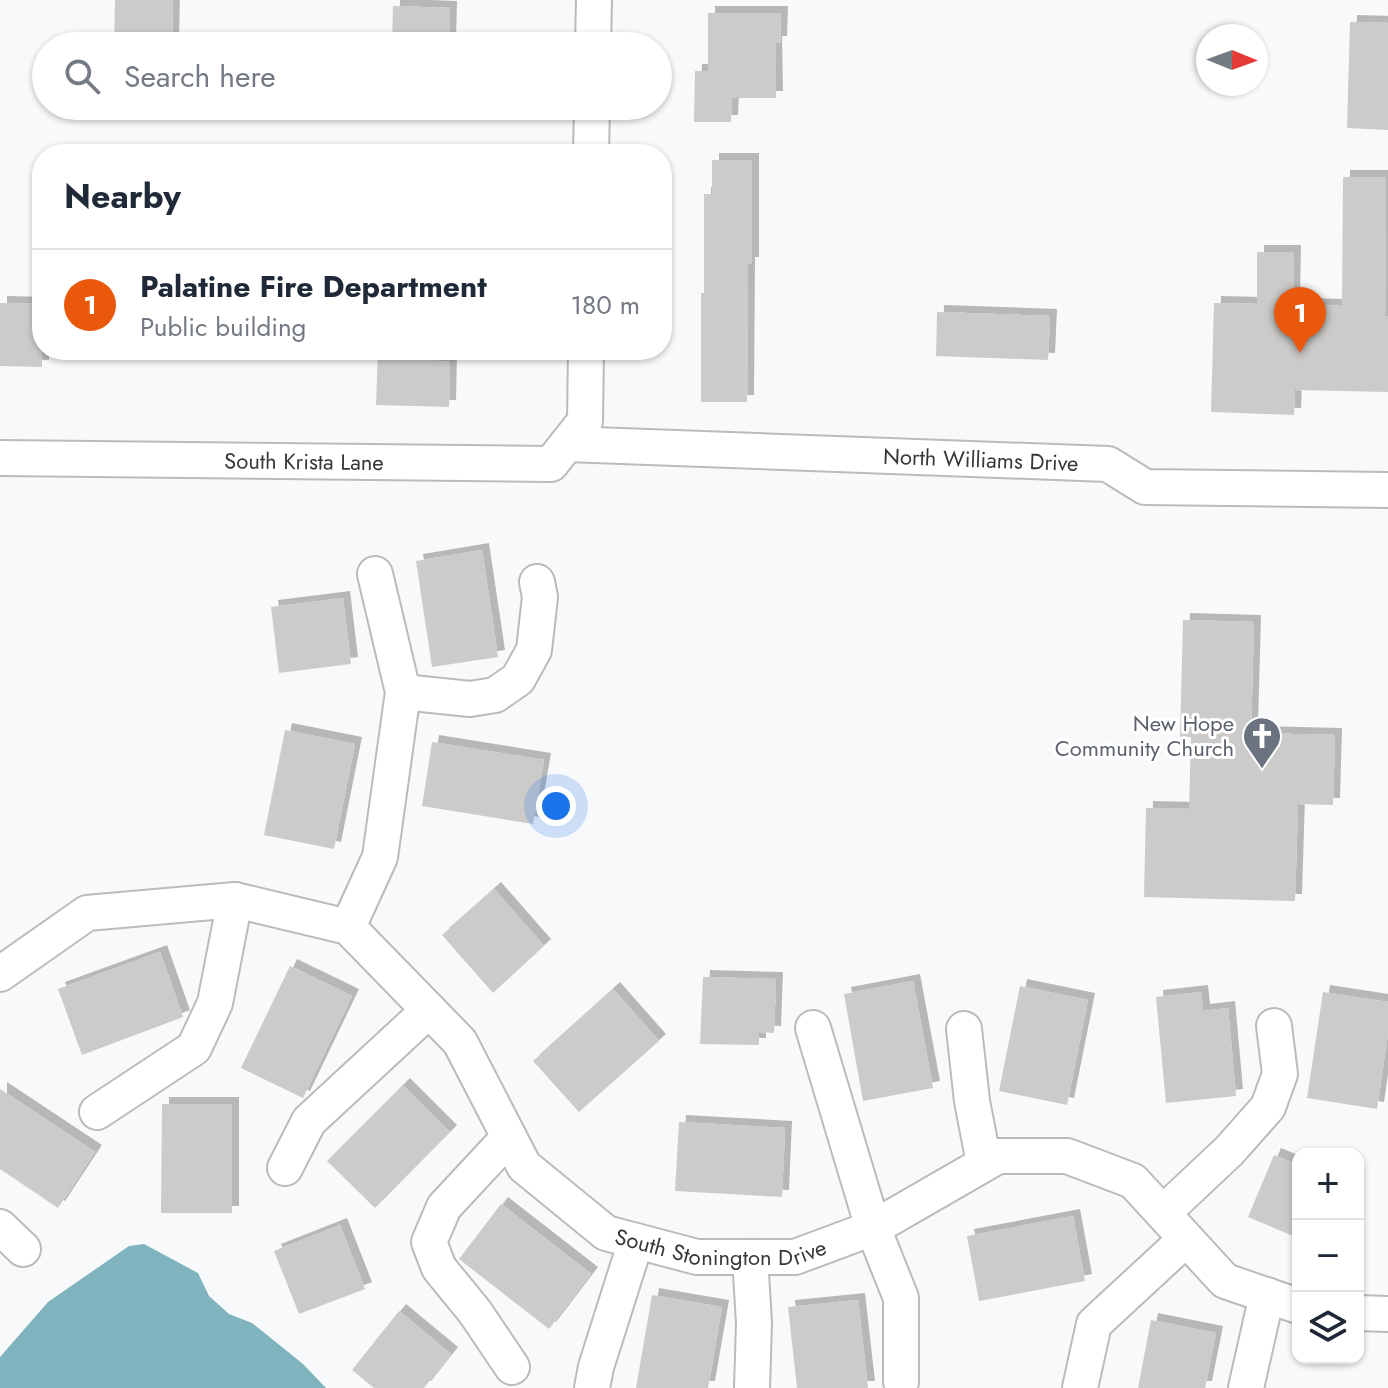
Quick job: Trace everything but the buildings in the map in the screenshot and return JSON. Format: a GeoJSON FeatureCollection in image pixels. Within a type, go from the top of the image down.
{"type":"FeatureCollection","features":[{"type":"Feature","properties":{"kind":"street"},"geometry":{"type":"LineString","coordinates":[[593,32],[594,0]]}},
{"type":"Feature","properties":{"kind":"street"},"geometry":{"type":"LineString","coordinates":[[591,144],[592,120]]}},
{"type":"Feature","properties":{"kind":"street"},"geometry":{"type":"LineString","coordinates":[[576,433],[585,360]]}},
{"type":"Feature","properties":{"kind":"street","name":"South Krista Lane"},"geometry":{"type":"LineString","coordinates":[[0,458],[551,464],[576,433]]}},
{"type":"Feature","properties":{"kind":"street","name":"North Williams Drive"},"geometry":{"type":"LineString","coordinates":[[576,433],[1108,464],[1145,487],[1388,490]]}},
{"type":"Feature","properties":{"kind":"street"},"geometry":{"type":"LineString","coordinates":[[0,974],[87,913],[235,900],[348,927],[380,857],[403,692],[375,574]]}},
{"type":"Feature","properties":{"kind":"street"},"geometry":{"type":"LineString","coordinates":[[403,692],[470,699],[495,695],[518,679],[534,650],[540,597],[537,582]]}},
{"type":"Feature","properties":{"kind":"street"},"geometry":{"type":"LineString","coordinates":[[97,1112],[194,1048],[215,1003],[235,900]]}},
{"type":"Feature","properties":{"kind":"street","name":"South Stonington Drive"},"geometry":{"type":"LineString","coordinates":[[348,927],[460,1042],[524,1166],[606,1233],[697,1257],[795,1257],[873,1228],[998,1156],[1067,1156],[1133,1181],[1225,1281],[1282,1301]]}},
{"type":"Feature","properties":{"kind":"street"},"geometry":{"type":"LineString","coordinates":[[285,1168],[309,1121],[429,1010]]}},
{"type":"Feature","properties":{"kind":"street"},"geometry":{"type":"LineString","coordinates":[[1163,1213],[1229,1151],[1268,1107],[1280,1074],[1274,1026]]}},
{"type":"Feature","properties":{"kind":"street"},"geometry":{"type":"LineString","coordinates":[[813,1028],[873,1228],[901,1298],[901,1382]]}},
{"type":"Feature","properties":{"kind":"street"},"geometry":{"type":"LineString","coordinates":[[964,1029],[972,1101],[984,1163]]}},
{"type":"Feature","properties":{"kind":"street"},"geometry":{"type":"LineString","coordinates":[[509,1137],[444,1207],[429,1242],[439,1268],[475,1312],[512,1367]]}},
{"type":"Feature","properties":{"kind":"street"},"geometry":{"type":"LineString","coordinates":[[1080,1388],[1094,1324],[1186,1239]]}},
{"type":"Feature","properties":{"kind":"street"},"geometry":{"type":"LineString","coordinates":[[592,1388],[636,1241]]}},
{"type":"Feature","properties":{"kind":"street"},"geometry":{"type":"LineString","coordinates":[[750,1257],[754,1323],[752,1388]]}},
{"type":"Feature","properties":{"kind":"street"},"geometry":{"type":"LineString","coordinates":[[1246,1388],[1282,1301]]}},
{"type":"Feature","properties":{"kind":"street"},"geometry":{"type":"LineString","coordinates":[[1364,1313],[1388,1314]]}},
{"type":"Feature","properties":{"kind":"water"},"geometry":{"type":"Polygon","coordinates":[[[144,1244],[198,1273],[209,1296],[229,1314],[252,1323],[303,1364],[326,1388],[0,1388],[0,1357],[48,1302],[129,1246],[144,1244]]]}},
{"type":"Feature","properties":{"kind":"place","name":"Palatine Fire Department"},"geometry":{"type":"Point","coordinates":[1300,353]}},
{"type":"Feature","properties":{"kind":"place","name":"New Hope Community Church"},"geometry":{"type":"Point","coordinates":[1262,770]}}]}
